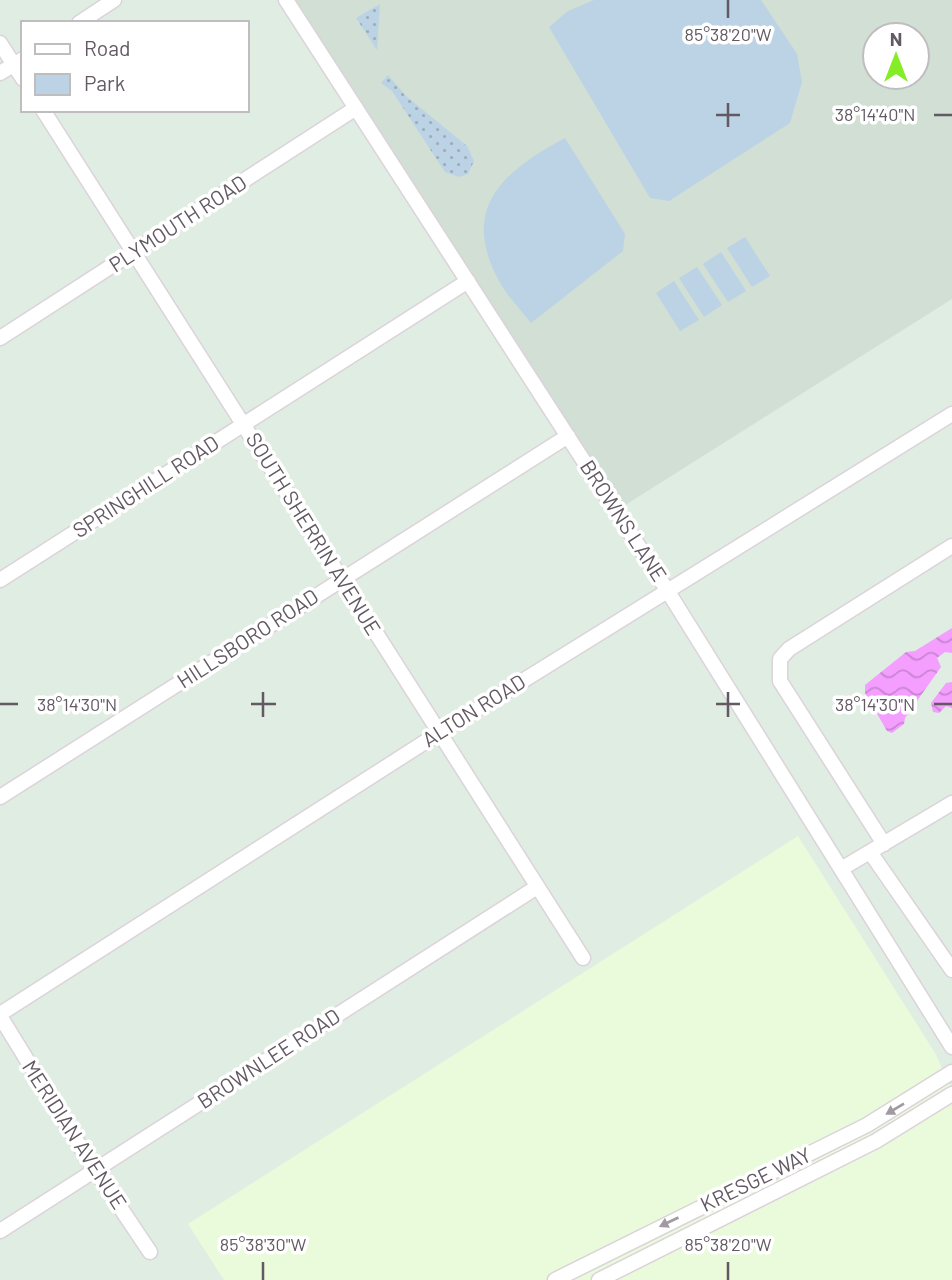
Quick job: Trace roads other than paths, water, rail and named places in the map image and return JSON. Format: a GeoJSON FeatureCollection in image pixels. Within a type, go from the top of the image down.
{"type":"FeatureCollection","features":[{"type":"Feature","properties":{"kind":"street"},"geometry":{"type":"LineString","coordinates":[[82,21],[114,0]]}},
{"type":"Feature","properties":{"kind":"street","name":"BROWNS LANE"},"geometry":{"type":"LineString","coordinates":[[286,0],[667,590],[952,1047]]}},
{"type":"Feature","properties":{"kind":"street"},"geometry":{"type":"LineString","coordinates":[[0,43],[18,62],[0,73]]}},
{"type":"Feature","properties":{"kind":"street","name":"PLYMOUTH ROAD"},"geometry":{"type":"LineString","coordinates":[[0,338],[356,108]]}},
{"type":"Feature","properties":{"kind":"street","name":"SOUTH SHERRIN AVENUE"},"geometry":{"type":"LineString","coordinates":[[44,112],[583,958]]}},
{"type":"Feature","properties":{"kind":"street","name":"SPRINGHILL ROAD"},"geometry":{"type":"LineString","coordinates":[[0,580],[468,281]]}},
{"type":"Feature","properties":{"kind":"street","name":"ALTON ROAD"},"geometry":{"type":"LineString","coordinates":[[0,1015],[439,733],[952,414]]}},
{"type":"Feature","properties":{"kind":"street","name":"HILLSBORO ROAD"},"geometry":{"type":"LineString","coordinates":[[0,797],[568,436]]}},
{"type":"Feature","properties":{"kind":"street"},"geometry":{"type":"LineString","coordinates":[[884,844],[780,681],[780,659],[952,546]]}},
{"type":"Feature","properties":{"kind":"street"},"geometry":{"type":"LineString","coordinates":[[841,869],[952,803]]}},
{"type":"Feature","properties":{"kind":"street"},"geometry":{"type":"LineString","coordinates":[[870,852],[952,970]]}},
{"type":"Feature","properties":{"kind":"street","name":"BROWNLEE ROAD"},"geometry":{"type":"LineString","coordinates":[[0,1231],[537,887]]}},
{"type":"Feature","properties":{"kind":"street","name":"MERIDIAN AVENUE"},"geometry":{"type":"LineString","coordinates":[[0,1015],[95,1170],[150,1252]]}},
{"type":"Feature","properties":{"kind":"street","name":"KRESGE WAY"},"geometry":{"type":"LineString","coordinates":[[555,1280],[867,1125],[952,1072]]}},
{"type":"Feature","properties":{"kind":"street","name":"KRESGE WAY"},"geometry":{"type":"LineString","coordinates":[[600,1280],[876,1141],[952,1094]]}},
{"type":"Feature","properties":{"kind":"water"},"geometry":{"type":"Polygon","coordinates":[[[952,628],[952,653],[945,652],[937,658],[941,667],[905,718],[904,724],[892,733],[887,731],[865,693],[865,685],[906,652],[915,651],[952,628]]]}},
{"type":"Feature","properties":{"kind":"water"},"geometry":{"type":"Polygon","coordinates":[[[952,682],[952,708],[946,706],[939,713],[933,712],[931,703],[946,683],[952,682]]]}}]}
